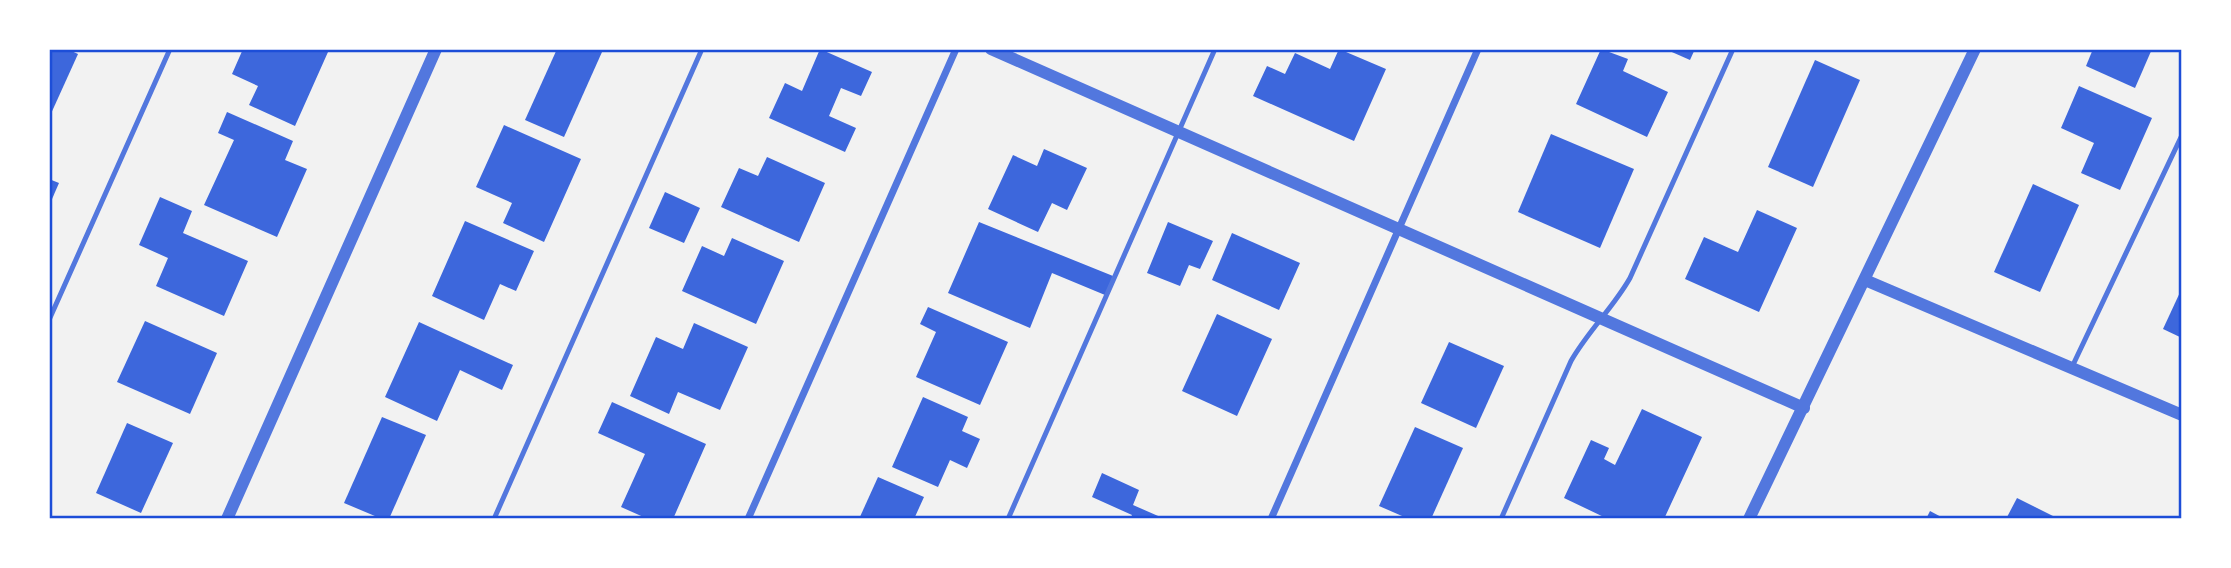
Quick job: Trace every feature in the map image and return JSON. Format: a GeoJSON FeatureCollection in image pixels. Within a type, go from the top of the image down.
{"type":"FeatureCollection","features":[{"type":"Feature","properties":{"kind":"street"},"geometry":{"type":"LineString","coordinates":[[227,519],[436,49]]}},
{"type":"Feature","properties":{"kind":"street"},"geometry":{"type":"LineString","coordinates":[[748,519],[956,49]]}},
{"type":"Feature","properties":{"kind":"street"},"geometry":{"type":"LineString","coordinates":[[992,49],[1804,408]]}},
{"type":"Feature","properties":{"kind":"street"},"geometry":{"type":"LineString","coordinates":[[1270,519],[1478,49]]}},
{"type":"Feature","properties":{"kind":"street"},"geometry":{"type":"LineString","coordinates":[[1749,519],[1975,49]]}},
{"type":"Feature","properties":{"kind":"street"},"geometry":{"type":"LineString","coordinates":[[1865,280],[2182,415]]}},
{"type":"Feature","properties":{"kind":"lane"},"geometry":{"type":"LineString","coordinates":[[49,320],[170,49]]}},
{"type":"Feature","properties":{"kind":"lane"},"geometry":{"type":"LineString","coordinates":[[494,519],[702,49]]}},
{"type":"Feature","properties":{"kind":"lane"},"geometry":{"type":"LineString","coordinates":[[1008,519],[1215,49]]}},
{"type":"Feature","properties":{"kind":"lane"},"geometry":{"type":"LineString","coordinates":[[1501,519],[1571,360],[1581,342],[1620,296],[1630,278],[1733,49]]}},
{"type":"Feature","properties":{"kind":"lane"},"geometry":{"type":"LineString","coordinates":[[2071,368],[2182,135]]}},
{"type":"Feature","properties":{"kind":"building"},"geometry":{"type":"Polygon","coordinates":[[[49,49],[67,49],[78,54],[49,118],[49,49]]]}},
{"type":"Feature","properties":{"kind":"building"},"geometry":{"type":"Polygon","coordinates":[[[243,49],[322,49],[328,52],[295,126],[249,105],[258,86],[232,74],[243,49]]]}},
{"type":"Feature","properties":{"kind":"building"},"geometry":{"type":"Polygon","coordinates":[[[557,49],[596,49],[602,52],[564,137],[525,120],[557,49]]]}},
{"type":"Feature","properties":{"kind":"building"},"geometry":{"type":"Polygon","coordinates":[[[820,49],[872,72],[861,96],[841,88],[829,116],[856,128],[845,152],[769,118],[785,83],[802,91],[820,49]]]}},
{"type":"Feature","properties":{"kind":"building"},"geometry":{"type":"Polygon","coordinates":[[[1339,49],[1386,69],[1354,141],[1253,96],[1267,66],[1285,74],[1295,53],[1330,69],[1339,49]]]}},
{"type":"Feature","properties":{"kind":"building"},"geometry":{"type":"Polygon","coordinates":[[[1601,49],[1628,59],[1623,71],[1668,92],[1647,137],[1576,104],[1601,49]]]}},
{"type":"Feature","properties":{"kind":"building"},"geometry":{"type":"Polygon","coordinates":[[[1665,49],[1695,49],[1690,60],[1665,49]]]}},
{"type":"Feature","properties":{"kind":"building"},"geometry":{"type":"Polygon","coordinates":[[[2093,49],[2152,49],[2135,88],[2086,66],[2093,49]]]}},
{"type":"Feature","properties":{"kind":"building"},"geometry":{"type":"Polygon","coordinates":[[[1815,60],[1860,80],[1813,187],[1768,167],[1815,60]]]}},
{"type":"Feature","properties":{"kind":"building"},"geometry":{"type":"Polygon","coordinates":[[[2079,86],[2152,118],[2120,190],[2081,173],[2094,143],[2061,128],[2079,86]]]}},
{"type":"Feature","properties":{"kind":"building"},"geometry":{"type":"Polygon","coordinates":[[[227,112],[293,141],[285,160],[307,169],[277,237],[204,205],[234,140],[218,133],[227,112]]]}},
{"type":"Feature","properties":{"kind":"building"},"geometry":{"type":"Polygon","coordinates":[[[504,125],[581,159],[544,242],[503,223],[512,203],[476,187],[504,125]]]}},
{"type":"Feature","properties":{"kind":"building"},"geometry":{"type":"Polygon","coordinates":[[[1551,134],[1634,169],[1600,248],[1518,212],[1551,134]]]}},
{"type":"Feature","properties":{"kind":"building"},"geometry":{"type":"Polygon","coordinates":[[[1044,149],[1087,168],[1067,210],[1052,203],[1038,232],[988,209],[1013,155],[1037,166],[1044,149]]]}},
{"type":"Feature","properties":{"kind":"building"},"geometry":{"type":"Polygon","coordinates":[[[767,157],[825,183],[799,242],[721,207],[739,168],[758,176],[767,157]]]}},
{"type":"Feature","properties":{"kind":"building"},"geometry":{"type":"Polygon","coordinates":[[[49,179],[59,183],[49,206],[49,179]]]}},
{"type":"Feature","properties":{"kind":"building"},"geometry":{"type":"Polygon","coordinates":[[[2033,184],[2079,205],[2040,292],[1994,272],[2033,184]]]}},
{"type":"Feature","properties":{"kind":"building"},"geometry":{"type":"Polygon","coordinates":[[[665,192],[700,208],[684,243],[649,228],[665,192]]]}},
{"type":"Feature","properties":{"kind":"building"},"geometry":{"type":"Polygon","coordinates":[[[160,197],[192,211],[183,233],[248,261],[224,316],[156,286],[168,258],[139,245],[160,197]]]}},
{"type":"Feature","properties":{"kind":"building"},"geometry":{"type":"Polygon","coordinates":[[[1757,210],[1797,228],[1759,312],[1685,279],[1704,237],[1738,252],[1757,210]]]}},
{"type":"Feature","properties":{"kind":"building"},"geometry":{"type":"Polygon","coordinates":[[[465,221],[534,251],[516,291],[500,284],[484,320],[432,296],[465,221]]]}},
{"type":"Feature","properties":{"kind":"building"},"geometry":{"type":"Polygon","coordinates":[[[979,222],[1113,276],[1105,295],[1052,273],[1030,328],[948,293],[979,222]]]}},
{"type":"Feature","properties":{"kind":"building"},"geometry":{"type":"Polygon","coordinates":[[[1168,222],[1213,241],[1200,269],[1189,265],[1180,286],[1147,273],[1168,222]]]}},
{"type":"Feature","properties":{"kind":"building"},"geometry":{"type":"Polygon","coordinates":[[[1232,233],[1300,263],[1279,310],[1212,280],[1232,233]]]}},
{"type":"Feature","properties":{"kind":"building"},"geometry":{"type":"Polygon","coordinates":[[[732,238],[784,261],[756,324],[682,291],[702,246],[724,256],[732,238]]]}},
{"type":"Feature","properties":{"kind":"building"},"geometry":{"type":"Polygon","coordinates":[[[2182,288],[2182,338],[2163,329],[2182,288]]]}},
{"type":"Feature","properties":{"kind":"building"},"geometry":{"type":"Polygon","coordinates":[[[928,307],[1008,342],[980,405],[916,377],[936,332],[920,324],[928,307]]]}},
{"type":"Feature","properties":{"kind":"building"},"geometry":{"type":"Polygon","coordinates":[[[1217,314],[1272,339],[1237,416],[1182,391],[1217,314]]]}},
{"type":"Feature","properties":{"kind":"building"},"geometry":{"type":"Polygon","coordinates":[[[145,321],[217,353],[190,414],[117,382],[145,321]]]}},
{"type":"Feature","properties":{"kind":"building"},"geometry":{"type":"Polygon","coordinates":[[[419,322],[513,365],[502,390],[460,370],[437,421],[385,397],[419,322]]]}},
{"type":"Feature","properties":{"kind":"building"},"geometry":{"type":"Polygon","coordinates":[[[694,323],[748,347],[720,410],[678,392],[669,414],[630,396],[656,337],[683,349],[694,323]]]}},
{"type":"Feature","properties":{"kind":"building"},"geometry":{"type":"Polygon","coordinates":[[[1449,342],[1504,366],[1476,428],[1421,403],[1449,342]]]}},
{"type":"Feature","properties":{"kind":"building"},"geometry":{"type":"Polygon","coordinates":[[[923,397],[968,417],[962,431],[980,439],[967,468],[950,460],[938,487],[892,467],[923,397]]]}},
{"type":"Feature","properties":{"kind":"building"},"geometry":{"type":"Polygon","coordinates":[[[612,402],[706,444],[673,519],[648,519],[621,507],[645,454],[598,433],[612,402]]]}},
{"type":"Feature","properties":{"kind":"building"},"geometry":{"type":"Polygon","coordinates":[[[1642,409],[1702,437],[1664,519],[1608,519],[1564,498],[1591,440],[1609,448],[1604,459],[1615,465],[1642,409]]]}},
{"type":"Feature","properties":{"kind":"building"},"geometry":{"type":"Polygon","coordinates":[[[382,417],[426,435],[389,519],[382,519],[344,503],[382,417]]]}},
{"type":"Feature","properties":{"kind":"building"},"geometry":{"type":"Polygon","coordinates":[[[127,423],[173,443],[141,513],[96,493],[127,423]]]}},
{"type":"Feature","properties":{"kind":"building"},"geometry":{"type":"Polygon","coordinates":[[[1415,427],[1463,448],[1431,519],[1409,519],[1379,506],[1415,427]]]}},
{"type":"Feature","properties":{"kind":"building"},"geometry":{"type":"Polygon","coordinates":[[[1102,473],[1139,490],[1133,505],[1165,519],[1130,519],[1132,515],[1092,497],[1102,473]]]}},
{"type":"Feature","properties":{"kind":"building"},"geometry":{"type":"Polygon","coordinates":[[[878,477],[924,497],[914,519],[859,519],[878,477]]]}},
{"type":"Feature","properties":{"kind":"building"},"geometry":{"type":"Polygon","coordinates":[[[2017,498],[2059,519],[2006,519],[2017,498]]]}},
{"type":"Feature","properties":{"kind":"building"},"geometry":{"type":"Polygon","coordinates":[[[1930,511],[1945,519],[1926,519],[1930,511]]]}}]}
